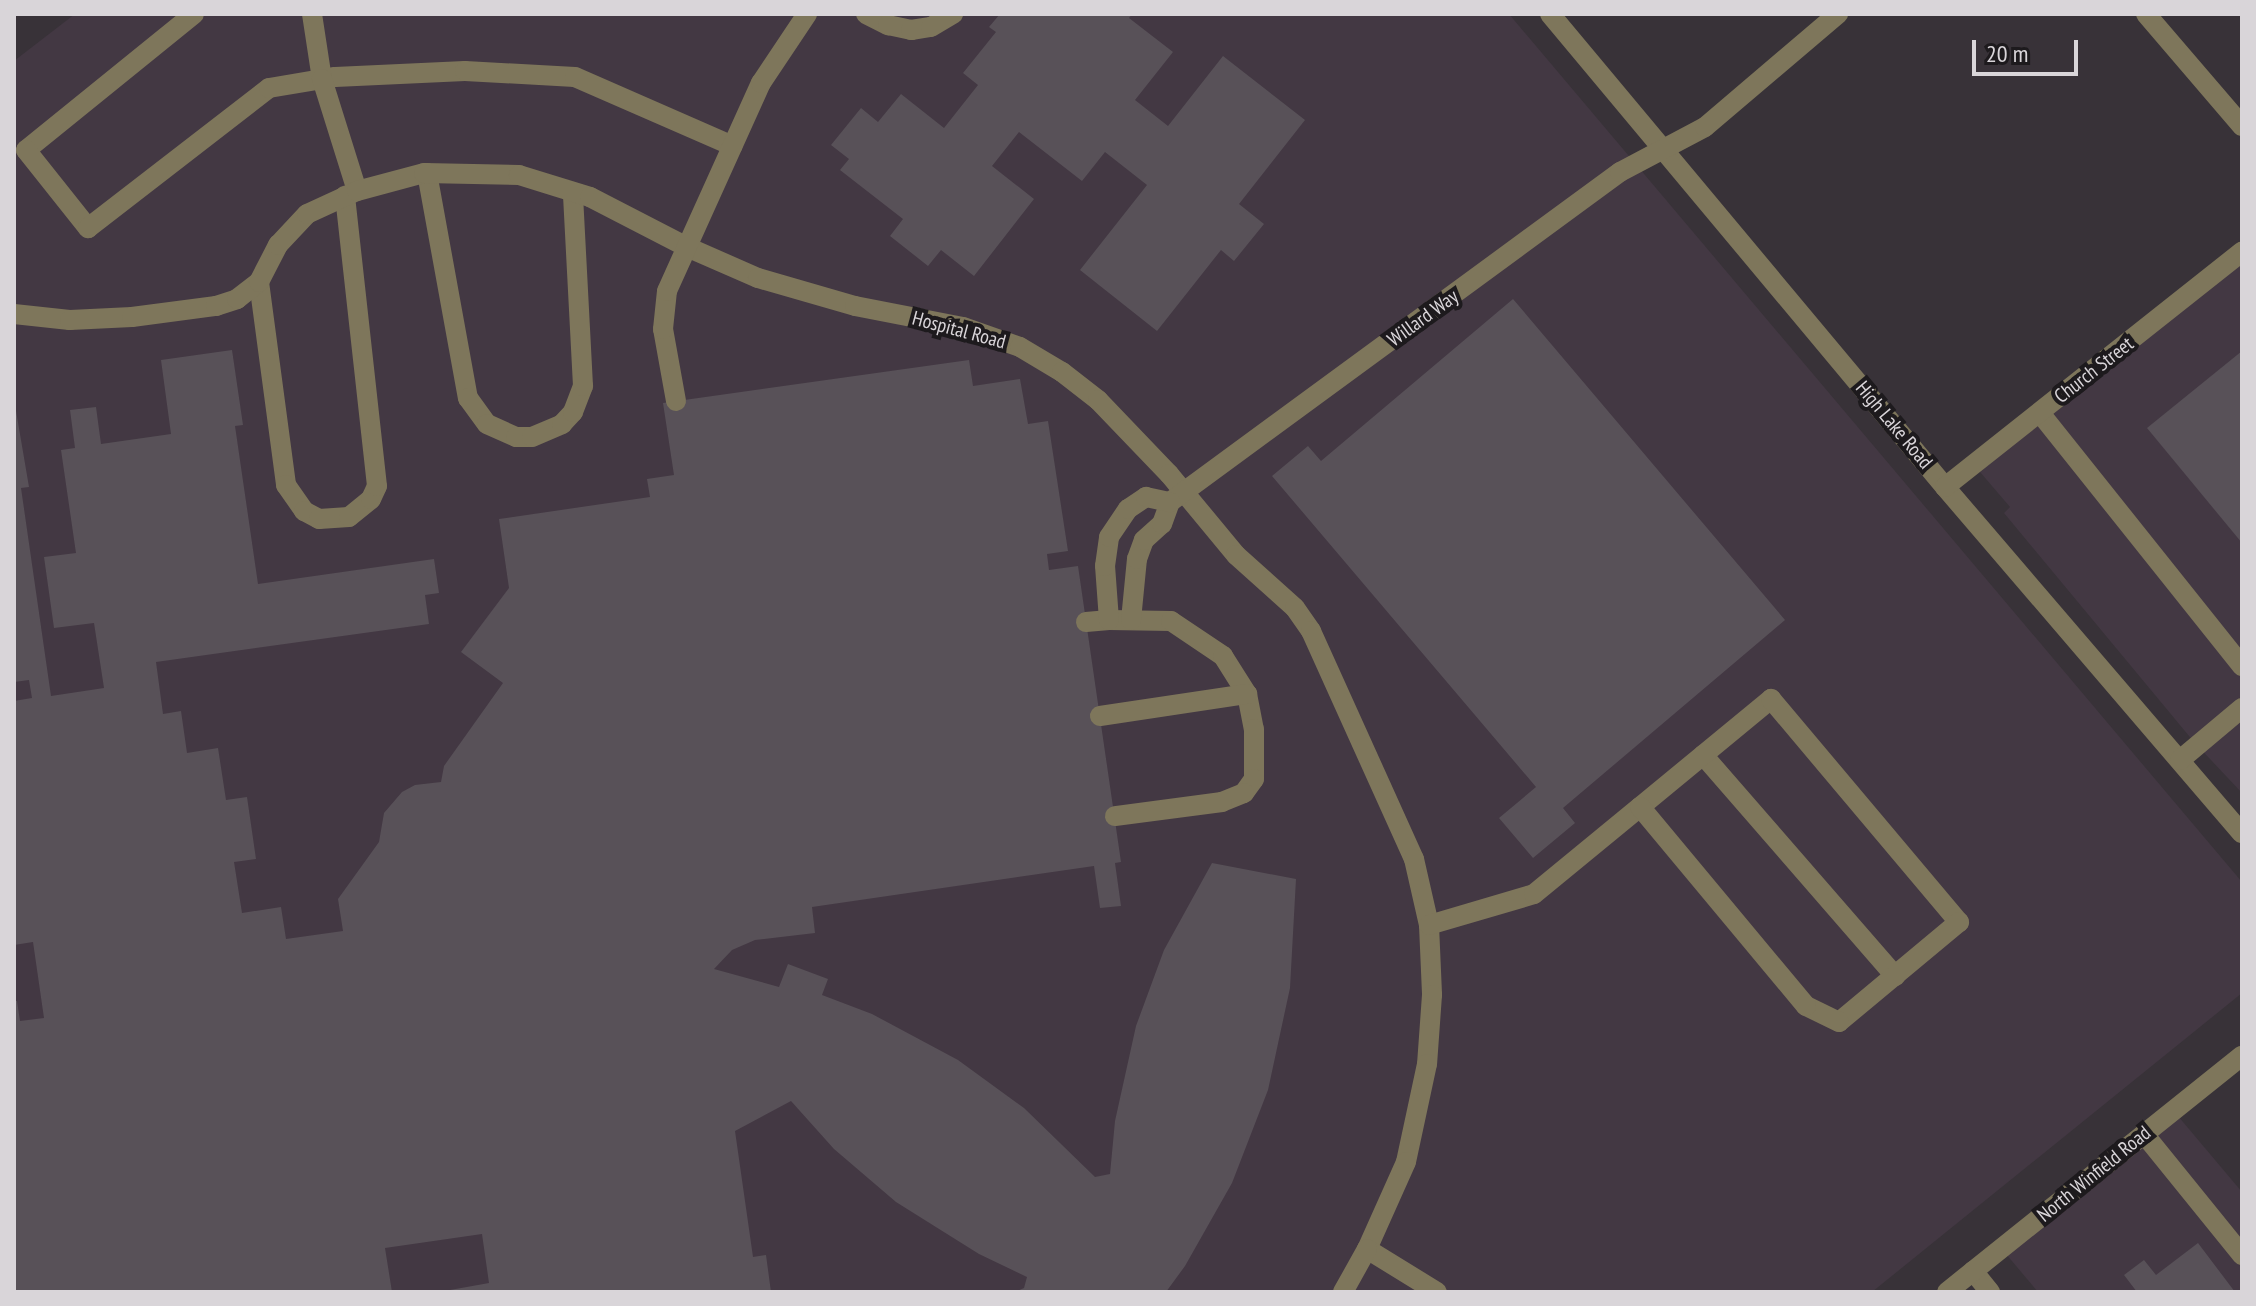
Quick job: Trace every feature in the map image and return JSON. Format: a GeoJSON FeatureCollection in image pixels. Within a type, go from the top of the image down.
{"type":"FeatureCollection","features":[{"type":"Feature","properties":{"kind":"street"},"geometry":{"type":"LineString","coordinates":[[194,14],[26,150],[88,228],[269,88],[322,79],[465,71],[575,77],[733,146]]}},
{"type":"Feature","properties":{"kind":"street"},"geometry":{"type":"LineString","coordinates":[[259,282],[286,485],[304,511],[319,519],[349,517],[371,499],[377,486],[351,194],[322,79],[312,14]]}},
{"type":"Feature","properties":{"kind":"street"},"geometry":{"type":"LineString","coordinates":[[676,401],[663,329],[667,291],[761,83],[807,14]]}},
{"type":"Feature","properties":{"kind":"street"},"geometry":{"type":"LineString","coordinates":[[866,14],[888,25],[911,30],[931,27],[953,14]]}},
{"type":"Feature","properties":{"kind":"street","name":"High Lake Road"},"geometry":{"type":"LineString","coordinates":[[1550,14],[1945,487],[2242,833]]}},
{"type":"Feature","properties":{"kind":"street","name":"Willard Way"},"geometry":{"type":"LineString","coordinates":[[1177,497],[1620,172],[1705,127],[1838,14]]}},
{"type":"Feature","properties":{"kind":"street"},"geometry":{"type":"LineString","coordinates":[[2146,14],[2242,126]]}},
{"type":"Feature","properties":{"kind":"street"},"geometry":{"type":"LineString","coordinates":[[427,173],[468,398],[487,424],[516,437],[532,437],[562,424],[573,412],[583,386],[573,192]]}},
{"type":"Feature","properties":{"kind":"street","name":"Hospital Road"},"geometry":{"type":"LineString","coordinates":[[259,282],[278,245],[307,214],[351,194],[427,173],[519,175],[573,192],[758,278],[855,306],[963,327],[1020,347],[1062,372],[1098,400],[1177,497],[1236,555],[1273,585],[1311,631],[1414,859],[1429,925],[1432,995],[1427,1064],[1403,1172],[1343,1292]]}},
{"type":"Feature","properties":{"kind":"street","name":"Church Street"},"geometry":{"type":"LineString","coordinates":[[1945,487],[2242,252]]}},
{"type":"Feature","properties":{"kind":"street"},"geometry":{"type":"LineString","coordinates":[[14,314],[70,320],[132,317],[216,306],[237,299],[259,282]]}},
{"type":"Feature","properties":{"kind":"street"},"geometry":{"type":"LineString","coordinates":[[2040,413],[2242,666]]}},
{"type":"Feature","properties":{"kind":"street"},"geometry":{"type":"LineString","coordinates":[[1109,620],[1105,566],[1109,537],[1128,509],[1146,497],[1177,497],[1162,524],[1144,540],[1137,559],[1131,620]]}},
{"type":"Feature","properties":{"kind":"street"},"geometry":{"type":"LineString","coordinates":[[1086,622],[1171,621],[1223,656],[1247,694],[1254,729],[1254,779],[1244,793],[1222,802],[1115,816]]}},
{"type":"Feature","properties":{"kind":"street"},"geometry":{"type":"LineString","coordinates":[[1100,716],[1247,694]]}},
{"type":"Feature","properties":{"kind":"street"},"geometry":{"type":"LineString","coordinates":[[1429,925],[1534,894],[1771,699],[1959,922],[1839,1022],[1806,1006],[1640,807]]}},
{"type":"Feature","properties":{"kind":"street"},"geometry":{"type":"LineString","coordinates":[[2180,760],[2242,708]]}},
{"type":"Feature","properties":{"kind":"street"},"geometry":{"type":"LineString","coordinates":[[1703,755],[1895,976]]}},
{"type":"Feature","properties":{"kind":"street","name":"North Winfield Road"},"geometry":{"type":"LineString","coordinates":[[1947,1292],[2242,1056]]}},
{"type":"Feature","properties":{"kind":"street"},"geometry":{"type":"LineString","coordinates":[[2144,1134],[2242,1255]]}},
{"type":"Feature","properties":{"kind":"street"},"geometry":{"type":"LineString","coordinates":[[1367,1249],[1437,1292]]}},
{"type":"Feature","properties":{"kind":"street"},"geometry":{"type":"LineString","coordinates":[[1973,1271],[1990,1292]]}},
{"type":"Feature","properties":{"kind":"shaded area"},"geometry":{"type":"Polygon","coordinates":[[[75,14],[1509,14],[2242,882],[2242,993],[1872,1292],[14,1292],[14,61],[75,14]]]}},
{"type":"Feature","properties":{"kind":"shaded area"},"geometry":{"type":"Polygon","coordinates":[[[2242,253],[2242,793],[2194,742],[2004,513],[2010,507],[1980,472],[2242,253]]]}},
{"type":"Feature","properties":{"kind":"shaded area"},"geometry":{"type":"Polygon","coordinates":[[[2178,1116],[2242,1192],[2242,1292],[2038,1292],[2006,1254],[2178,1116]]]}},
{"type":"Feature","properties":{"kind":"building"},"geometry":{"type":"Polygon","coordinates":[[[1000,14],[1132,14],[1129,18],[1173,52],[1135,100],[1168,126],[1223,56],[1305,120],[1239,204],[1264,224],[1234,261],[1221,250],[1157,331],[1080,270],[1147,185],[1105,152],[1082,181],[1019,132],[992,166],[1034,199],[974,276],[941,250],[928,266],[890,236],[903,219],[840,170],[849,159],[831,145],[861,108],[878,122],[901,94],[944,128],[978,85],[963,73],[996,32],[989,27],[1000,14]]]}},
{"type":"Feature","properties":{"kind":"building"},"geometry":{"type":"Polygon","coordinates":[[[1513,299],[1785,620],[1563,808],[1575,823],[1533,858],[1499,818],[1536,787],[1272,476],[1308,446],[1321,461],[1513,299]]]}},
{"type":"Feature","properties":{"kind":"building"},"geometry":{"type":"Polygon","coordinates":[[[232,350],[243,425],[235,426],[258,584],[434,559],[439,593],[425,595],[429,624],[156,662],[163,714],[181,711],[187,753],[218,748],[226,800],[247,797],[256,859],[234,862],[242,913],[281,907],[286,939],[343,931],[338,899],[379,842],[384,813],[402,792],[415,785],[441,782],[444,766],[503,683],[461,652],[509,588],[499,519],[650,497],[647,479],[674,475],[663,403],[969,360],[973,386],[1020,379],[1028,424],[1048,421],[1068,551],[1047,554],[1049,570],[1078,566],[1121,862],[1115,863],[1121,906],[1100,908],[1094,866],[812,907],[815,933],[755,940],[732,950],[714,969],[779,987],[788,964],[828,979],[822,995],[872,1014],[958,1060],[1024,1108],[1095,1177],[1110,1174],[1115,1121],[1136,1026],[1164,950],[1212,863],[1296,879],[1290,988],[1268,1090],[1232,1183],[1185,1266],[1166,1292],[1015,1292],[1024,1288],[1027,1277],[979,1254],[896,1202],[834,1149],[791,1101],[735,1131],[753,1257],[766,1255],[771,1292],[439,1292],[489,1283],[482,1234],[385,1248],[392,1292],[14,1292],[14,1001],[17,1001],[20,1021],[44,1018],[33,942],[14,945],[14,701],[32,698],[29,680],[14,682],[14,399],[29,487],[21,488],[51,696],[104,688],[94,623],[54,628],[44,557],[76,553],[61,450],[75,448],[70,410],[96,407],[101,444],[171,434],[161,360],[232,350]]]}},
{"type":"Feature","properties":{"kind":"building"},"geometry":{"type":"Polygon","coordinates":[[[2242,351],[2242,543],[2147,428],[2242,351]]]}},
{"type":"Feature","properties":{"kind":"building"},"geometry":{"type":"Polygon","coordinates":[[[2198,1243],[2235,1292],[2137,1292],[2124,1275],[2144,1260],[2156,1275],[2198,1243]]]}}]}
